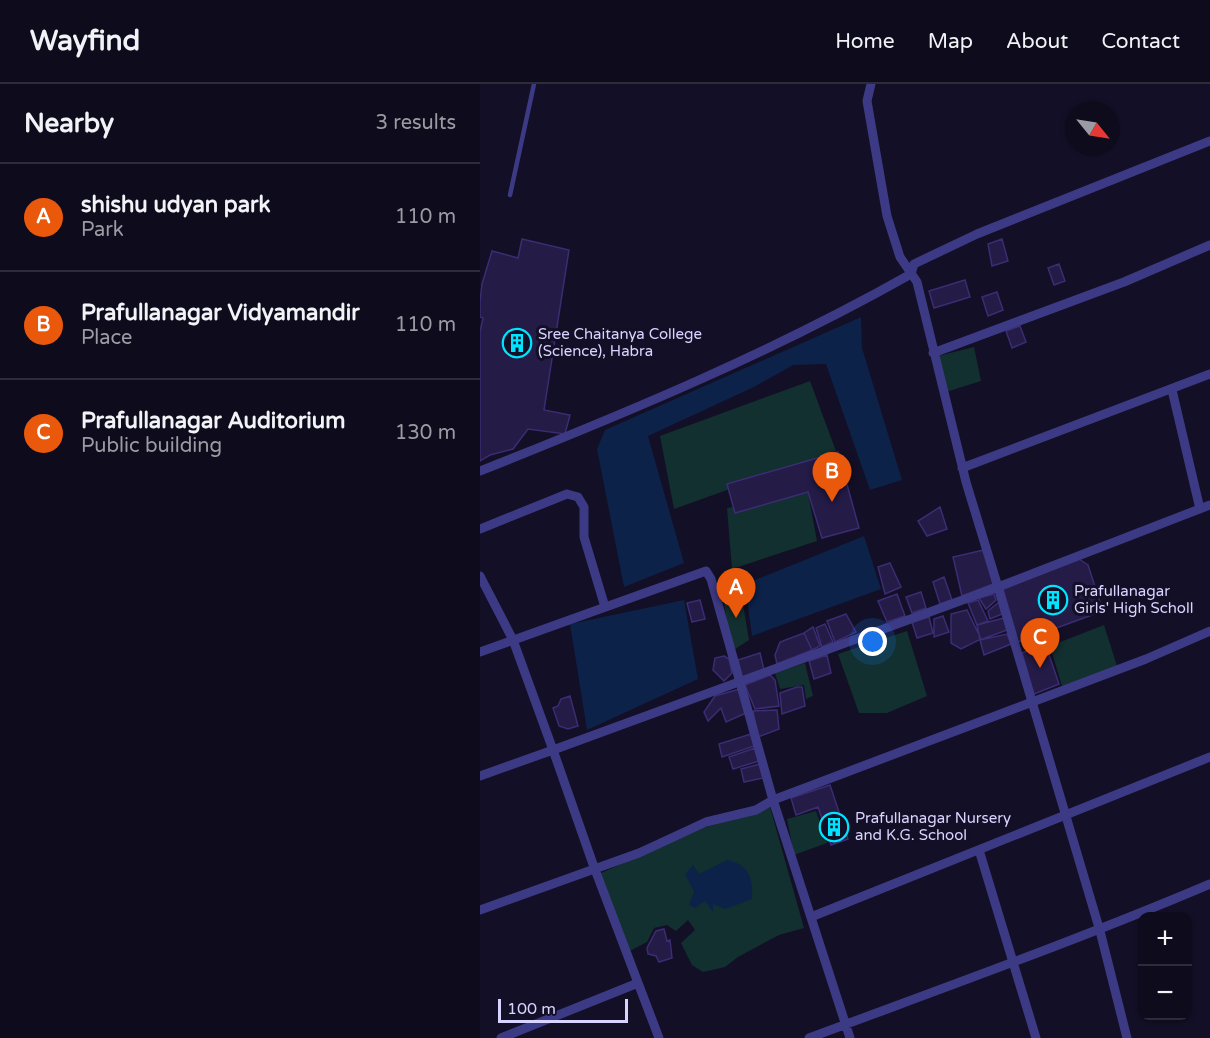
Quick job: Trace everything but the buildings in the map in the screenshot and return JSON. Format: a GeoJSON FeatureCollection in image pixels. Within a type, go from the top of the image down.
{"type":"FeatureCollection","features":[{"type":"Feature","properties":{"kind":"street"},"geometry":{"type":"LineString","coordinates":[[871,84],[867,101],[887,216],[900,257],[916,282],[962,468],[1100,931],[1128,1038]]}},
{"type":"Feature","properties":{"kind":"street"},"geometry":{"type":"LineString","coordinates":[[480,471],[637,409],[844,312],[911,274],[914,264],[977,234],[1210,141]]}},
{"type":"Feature","properties":{"kind":"street"},"geometry":{"type":"LineString","coordinates":[[933,354],[1124,282],[1210,245]]}},
{"type":"Feature","properties":{"kind":"street"},"geometry":{"type":"LineString","coordinates":[[962,468],[1210,374]]}},
{"type":"Feature","properties":{"kind":"street"},"geometry":{"type":"LineString","coordinates":[[1172,390],[1200,509]]}},
{"type":"Feature","properties":{"kind":"street"},"geometry":{"type":"LineString","coordinates":[[480,529],[567,494],[578,497],[584,507],[584,537],[605,607]]}},
{"type":"Feature","properties":{"kind":"street"},"geometry":{"type":"LineString","coordinates":[[480,776],[741,683],[1210,505]]}},
{"type":"Feature","properties":{"kind":"street"},"geometry":{"type":"LineString","coordinates":[[480,652],[706,571],[711,579],[773,800],[850,1038]]}},
{"type":"Feature","properties":{"kind":"street"},"geometry":{"type":"LineString","coordinates":[[480,576],[513,640],[594,867],[659,1038]]}},
{"type":"Feature","properties":{"kind":"street"},"geometry":{"type":"LineString","coordinates":[[480,910],[639,852],[706,822],[756,810],[773,800],[1146,659],[1210,631]]}},
{"type":"Feature","properties":{"kind":"street"},"geometry":{"type":"LineString","coordinates":[[811,917],[1210,758]]}},
{"type":"Feature","properties":{"kind":"street"},"geometry":{"type":"LineString","coordinates":[[979,850],[1036,1038]]}},
{"type":"Feature","properties":{"kind":"street"},"geometry":{"type":"LineString","coordinates":[[809,1038],[1100,931],[1210,884]]}},
{"type":"Feature","properties":{"kind":"street"},"geometry":{"type":"LineString","coordinates":[[501,1038],[638,983]]}},
{"type":"Feature","properties":{"kind":"lane"},"geometry":{"type":"LineString","coordinates":[[510,195],[534,84]]}},
{"type":"Feature","properties":{"kind":"green space"},"geometry":{"type":"Polygon","coordinates":[[[974,347],[981,381],[946,392],[938,356],[974,347]]]}},
{"type":"Feature","properties":{"kind":"green space"},"geometry":{"type":"Polygon","coordinates":[[[810,381],[836,451],[674,509],[660,436],[810,381]]]}},
{"type":"Feature","properties":{"kind":"green space"},"geometry":{"type":"Polygon","coordinates":[[[808,493],[817,541],[732,569],[727,508],[808,493]]]}},
{"type":"Feature","properties":{"kind":"green space"},"geometry":{"type":"Polygon","coordinates":[[[740,587],[749,640],[732,651],[723,596],[740,587]]]}},
{"type":"Feature","properties":{"kind":"green space"},"geometry":{"type":"Polygon","coordinates":[[[1104,625],[1117,666],[1062,686],[1050,646],[1104,625]]]}},
{"type":"Feature","properties":{"kind":"green space"},"geometry":{"type":"Polygon","coordinates":[[[907,631],[927,696],[887,713],[859,713],[838,654],[907,631]]]}},
{"type":"Feature","properties":{"kind":"green space"},"geometry":{"type":"Polygon","coordinates":[[[805,663],[813,696],[806,699],[804,685],[780,689],[775,673],[805,663]]]}},
{"type":"Feature","properties":{"kind":"green space"},"geometry":{"type":"Polygon","coordinates":[[[770,807],[804,928],[779,935],[738,957],[725,967],[703,972],[692,965],[681,943],[695,930],[688,920],[676,931],[667,925],[654,928],[647,942],[624,954],[594,876],[706,827],[753,815],[770,807]]]}},
{"type":"Feature","properties":{"kind":"green space"},"geometry":{"type":"Polygon","coordinates":[[[816,811],[827,843],[794,855],[787,819],[816,811]]]}},
{"type":"Feature","properties":{"kind":"water"},"geometry":{"type":"Polygon","coordinates":[[[861,317],[862,348],[902,480],[870,490],[826,364],[793,365],[754,387],[648,436],[684,563],[624,587],[597,449],[605,430],[861,317]]]}},
{"type":"Feature","properties":{"kind":"water"},"geometry":{"type":"Polygon","coordinates":[[[864,536],[881,589],[752,636],[745,584],[864,536]]]}},
{"type":"Feature","properties":{"kind":"water"},"geometry":{"type":"Polygon","coordinates":[[[684,600],[698,679],[587,730],[570,624],[684,600]]]}},
{"type":"Feature","properties":{"kind":"water"},"geometry":{"type":"Polygon","coordinates":[[[727,860],[745,869],[751,879],[752,899],[725,909],[713,904],[713,912],[705,901],[695,908],[689,905],[694,892],[685,874],[693,865],[699,874],[727,860]]]}},
{"type":"Feature","properties":{"kind":"place","name":"Sree Chaitanya College (Science), Habra"},"geometry":{"type":"Point","coordinates":[517,343]}},
{"type":"Feature","properties":{"kind":"place","name":"Prafullanagar Vidyamandir"},"geometry":{"type":"Point","coordinates":[832,502]}},
{"type":"Feature","properties":{"kind":"place","name":"Prafullanagar Girls' High Scholl"},"geometry":{"type":"Point","coordinates":[1053,600]}},
{"type":"Feature","properties":{"kind":"place","name":"shishu udyan park"},"geometry":{"type":"Point","coordinates":[736,618]}},
{"type":"Feature","properties":{"kind":"place","name":"Prafullanagar Auditorium"},"geometry":{"type":"Point","coordinates":[1040,668]}},
{"type":"Feature","properties":{"kind":"place","name":"Prafullanagar Nursery and K.G. School"},"geometry":{"type":"Point","coordinates":[834,827]}}]}
